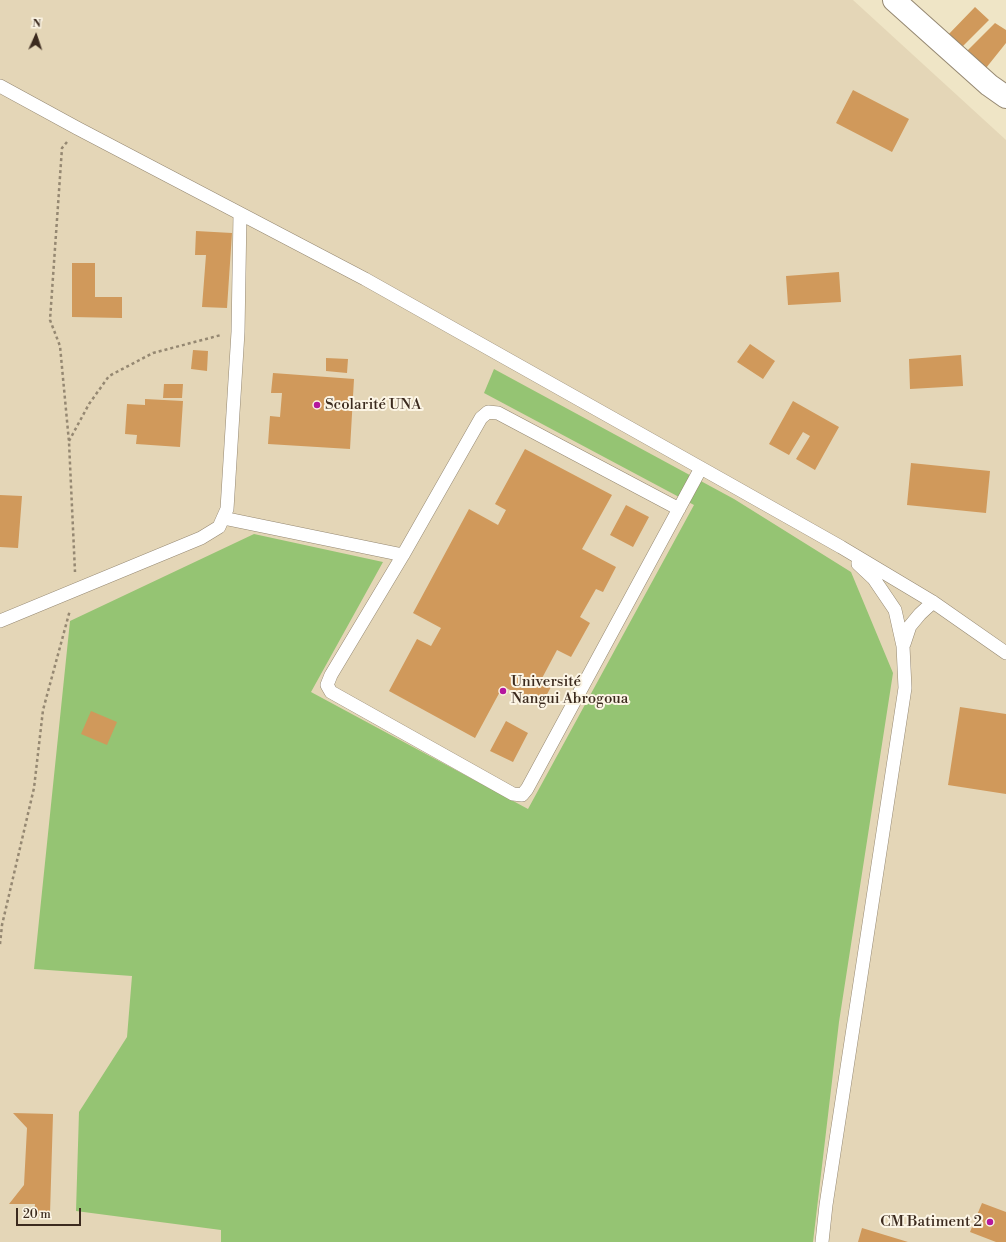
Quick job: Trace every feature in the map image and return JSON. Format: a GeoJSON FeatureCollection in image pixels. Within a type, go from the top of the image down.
{"type":"FeatureCollection","features":[{"type":"Feature","properties":{"kind":"street"},"geometry":{"type":"LineString","coordinates":[[894,0],[989,85],[1006,97]]}},
{"type":"Feature","properties":{"kind":"lane"},"geometry":{"type":"LineString","coordinates":[[0,86],[365,279],[701,468],[841,547],[933,602],[1006,653]]}},
{"type":"Feature","properties":{"kind":"lane"},"geometry":{"type":"LineString","coordinates":[[0,621],[201,538],[219,527],[227,509],[238,332],[240,214]]}},
{"type":"Feature","properties":{"kind":"lane"},"geometry":{"type":"LineString","coordinates":[[679,509],[498,413],[488,412],[480,418],[403,555],[331,675],[327,685],[331,692],[513,794],[522,795],[527,790],[679,509],[701,468]]}},
{"type":"Feature","properties":{"kind":"lane"},"geometry":{"type":"LineString","coordinates":[[223,518],[403,555]]}},
{"type":"Feature","properties":{"kind":"lane"},"geometry":{"type":"LineString","coordinates":[[822,1242],[905,688],[904,646],[895,610],[874,580],[841,547]]}},
{"type":"Feature","properties":{"kind":"lane"},"geometry":{"type":"LineString","coordinates":[[904,646],[910,626],[933,602]]}},
{"type":"Feature","properties":{"kind":"path"},"geometry":{"type":"LineString","coordinates":[[0,944],[2,925],[34,788],[43,710],[75,590],[69,442],[60,346],[50,320],[62,148],[77,128]]}},
{"type":"Feature","properties":{"kind":"path"},"geometry":{"type":"LineString","coordinates":[[69,442],[89,404],[109,376],[153,353],[238,332]]}},
{"type":"Feature","properties":{"kind":"shaded area","name":"Université Nangui Abrogoua"},"geometry":{"type":"Polygon","coordinates":[[[0,0],[853,0],[1006,140],[1006,1242],[0,1242],[0,0]]]}},
{"type":"Feature","properties":{"kind":"green space"},"geometry":{"type":"Polygon","coordinates":[[[494,369],[734,499],[851,572],[893,673],[839,1022],[813,1242],[221,1242],[221,1230],[76,1211],[79,1112],[127,1037],[132,976],[34,969],[70,621],[254,534],[383,562],[311,692],[528,809],[694,505],[484,393],[494,369]]]}},
{"type":"Feature","properties":{"kind":"building"},"geometry":{"type":"Polygon","coordinates":[[[975,7],[989,20],[959,50],[946,37],[975,7]]]}},
{"type":"Feature","properties":{"kind":"building"},"geometry":{"type":"Polygon","coordinates":[[[995,23],[1006,30],[1006,43],[986,68],[967,51],[995,23]]]}},
{"type":"Feature","properties":{"kind":"building"},"geometry":{"type":"Polygon","coordinates":[[[853,90],[909,119],[892,152],[836,123],[853,90]]]}},
{"type":"Feature","properties":{"kind":"building"},"geometry":{"type":"Polygon","coordinates":[[[196,231],[232,233],[227,308],[202,307],[206,255],[195,255],[196,231]]]}},
{"type":"Feature","properties":{"kind":"building"},"geometry":{"type":"Polygon","coordinates":[[[72,263],[95,263],[95,297],[122,297],[122,318],[72,317],[72,263]]]}},
{"type":"Feature","properties":{"kind":"building"},"geometry":{"type":"Polygon","coordinates":[[[839,272],[841,302],[788,305],[786,276],[839,272]]]}},
{"type":"Feature","properties":{"kind":"building"},"geometry":{"type":"Polygon","coordinates":[[[750,344],[775,361],[763,379],[737,362],[750,344]]]}},
{"type":"Feature","properties":{"kind":"building"},"geometry":{"type":"Polygon","coordinates":[[[193,350],[208,351],[207,371],[191,369],[193,350]]]}},
{"type":"Feature","properties":{"kind":"building"},"geometry":{"type":"Polygon","coordinates":[[[961,355],[963,386],[910,389],[909,359],[961,355]]]}},
{"type":"Feature","properties":{"kind":"building"},"geometry":{"type":"Polygon","coordinates":[[[326,358],[348,359],[347,373],[326,371],[326,358]]]}},
{"type":"Feature","properties":{"kind":"building","name":"Scolarité UNA"},"geometry":{"type":"Polygon","coordinates":[[[273,373],[354,379],[350,449],[268,444],[270,416],[280,417],[282,393],[271,393],[273,373]]]}},
{"type":"Feature","properties":{"kind":"building"},"geometry":{"type":"Polygon","coordinates":[[[164,384],[183,384],[182,398],[163,398],[164,384]]]}},
{"type":"Feature","properties":{"kind":"building"},"geometry":{"type":"Polygon","coordinates":[[[145,399],[183,401],[180,447],[136,444],[137,435],[125,434],[127,404],[145,405],[145,399]]]}},
{"type":"Feature","properties":{"kind":"building"},"geometry":{"type":"Polygon","coordinates":[[[793,401],[839,427],[815,470],[796,459],[810,436],[803,432],[789,455],[769,444],[793,401]]]}},
{"type":"Feature","properties":{"kind":"building"},"geometry":{"type":"Polygon","coordinates":[[[525,449],[612,495],[582,549],[616,567],[603,592],[596,589],[580,617],[590,623],[571,657],[557,650],[540,682],[551,687],[540,707],[503,686],[475,738],[389,691],[417,639],[431,646],[441,628],[413,613],[469,509],[498,525],[506,510],[495,504],[525,449]]]}},
{"type":"Feature","properties":{"kind":"building"},"geometry":{"type":"Polygon","coordinates":[[[911,463],[990,471],[986,513],[907,505],[911,463]]]}},
{"type":"Feature","properties":{"kind":"building"},"geometry":{"type":"Polygon","coordinates":[[[0,495],[22,496],[18,548],[0,547],[0,495]]]}},
{"type":"Feature","properties":{"kind":"building"},"geometry":{"type":"Polygon","coordinates":[[[626,505],[649,517],[633,547],[610,535],[626,505]]]}},
{"type":"Feature","properties":{"kind":"building"},"geometry":{"type":"Polygon","coordinates":[[[960,707],[1006,714],[1006,794],[948,785],[960,707]]]}},
{"type":"Feature","properties":{"kind":"building"},"geometry":{"type":"Polygon","coordinates":[[[91,711],[117,722],[107,745],[81,734],[91,711]]]}},
{"type":"Feature","properties":{"kind":"building"},"geometry":{"type":"Polygon","coordinates":[[[506,721],[528,733],[513,762],[490,751],[506,721]]]}},
{"type":"Feature","properties":{"kind":"building"},"geometry":{"type":"Polygon","coordinates":[[[13,1113],[53,1114],[50,1214],[34,1214],[35,1204],[9,1204],[24,1185],[27,1128],[13,1113]]]}},
{"type":"Feature","properties":{"kind":"building","name":"CM Batiment 2"},"geometry":{"type":"Polygon","coordinates":[[[982,1203],[1006,1212],[1006,1242],[996,1242],[970,1232],[982,1203]]]}},
{"type":"Feature","properties":{"kind":"building"},"geometry":{"type":"Polygon","coordinates":[[[862,1228],[908,1242],[858,1242],[862,1228]]]}},
{"type":"Feature","properties":{"kind":"place","name":"Scolarité UNA"},"geometry":{"type":"Point","coordinates":[317,405]}},
{"type":"Feature","properties":{"kind":"place","name":"Université Nangui Abrogoua"},"geometry":{"type":"Point","coordinates":[503,691]}},
{"type":"Feature","properties":{"kind":"place","name":"CM Batiment 2"},"geometry":{"type":"Point","coordinates":[990,1222]}}]}
